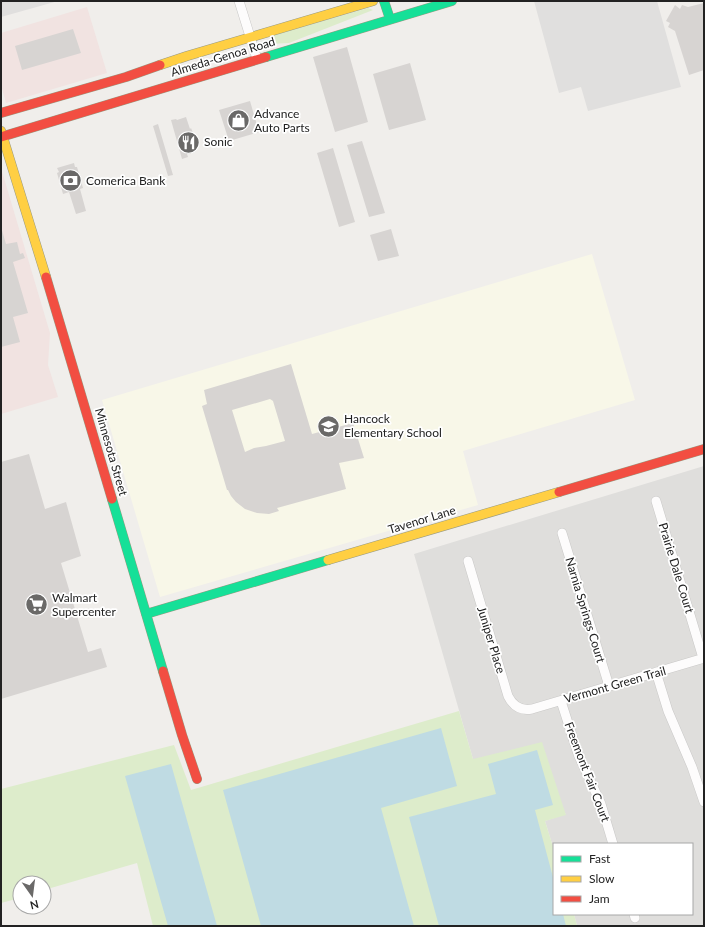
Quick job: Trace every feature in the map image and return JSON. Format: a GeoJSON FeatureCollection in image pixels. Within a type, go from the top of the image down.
{"type":"FeatureCollection","features":[{"type":"Feature","properties":{"kind":"street"},"geometry":{"type":"LineString","coordinates":[[240,1],[257,59]]}},
{"type":"Feature","properties":{"kind":"street","name":"Almeda-Genoa Road"},"geometry":{"type":"LineString","coordinates":[[2,135],[129,88],[187,56],[373,1]]}},
{"type":"Feature","properties":{"kind":"street"},"geometry":{"type":"LineString","coordinates":[[384,1],[390,19]]}},
{"type":"Feature","properties":{"kind":"street","name":"Almeda-Genoa Road"},"geometry":{"type":"LineString","coordinates":[[1,113],[129,88],[257,59],[452,1]]}},
{"type":"Feature","properties":{"kind":"street","name":"Minnesota Street"},"geometry":{"type":"LineString","coordinates":[[2,135],[81,393],[182,735],[198,779]]}},
{"type":"Feature","properties":{"kind":"street","name":"Tavenor Lane"},"geometry":{"type":"LineString","coordinates":[[146,614],[704,448]]}},
{"type":"Feature","properties":{"kind":"street","name":"Prairie Dale Court"},"geometry":{"type":"LineString","coordinates":[[656,501],[704,658]]}},
{"type":"Feature","properties":{"kind":"street","name":"Narnia Springs Court"},"geometry":{"type":"LineString","coordinates":[[562,533],[609,686]]}},
{"type":"Feature","properties":{"kind":"street","name":"Juniper Place"},"geometry":{"type":"LineString","coordinates":[[468,561],[508,696],[514,704],[526,710]]}},
{"type":"Feature","properties":{"kind":"street","name":"Vermont Green Trail"},"geometry":{"type":"LineString","coordinates":[[526,710],[704,658]]}},
{"type":"Feature","properties":{"kind":"street"},"geometry":{"type":"LineString","coordinates":[[656,672],[668,711],[692,767],[704,802]]}},
{"type":"Feature","properties":{"kind":"street","name":"Freemont Fair Court"},"geometry":{"type":"LineString","coordinates":[[561,701],[578,754],[599,798],[613,843]]}},
{"type":"Feature","properties":{"kind":"shaded area"},"geometry":{"type":"Polygon","coordinates":[[[1,1],[58,1],[1,17],[1,1]]]}},
{"type":"Feature","properties":{"kind":"shaded area"},"geometry":{"type":"Polygon","coordinates":[[[534,1],[657,1],[681,87],[588,111],[581,87],[559,93],[534,1]]]}},
{"type":"Feature","properties":{"kind":"shaded area"},"geometry":{"type":"Polygon","coordinates":[[[87,7],[107,73],[6,103],[1,85],[1,33],[87,7]]]}},
{"type":"Feature","properties":{"kind":"shaded area"},"geometry":{"type":"Polygon","coordinates":[[[1,168],[50,333],[48,365],[58,397],[1,414],[1,168]]]}},
{"type":"Feature","properties":{"kind":"shaded area","name":"Hancock Elementary School"},"geometry":{"type":"Polygon","coordinates":[[[592,254],[635,400],[463,451],[478,505],[160,597],[102,400],[592,254]]]}},
{"type":"Feature","properties":{"kind":"shaded area"},"geometry":{"type":"Polygon","coordinates":[[[704,466],[704,926],[577,926],[574,915],[693,915],[693,843],[553,843],[553,847],[545,821],[566,814],[473,759],[414,554],[704,466]]]}},
{"type":"Feature","properties":{"kind":"green space"},"geometry":{"type":"Polygon","coordinates":[[[368,8],[373,10],[289,43],[270,44],[267,41],[274,35],[368,8]]]}},
{"type":"Feature","properties":{"kind":"green space"},"geometry":{"type":"Polygon","coordinates":[[[459,711],[473,759],[542,742],[566,815],[545,821],[553,847],[553,915],[574,915],[577,926],[153,926],[137,863],[52,888],[52,875],[12,875],[12,900],[1,903],[1,789],[174,745],[191,790],[459,711]]]}},
{"type":"Feature","properties":{"kind":"water"},"geometry":{"type":"Polygon","coordinates":[[[441,728],[457,786],[381,808],[414,926],[261,926],[223,790],[441,728]]]}},
{"type":"Feature","properties":{"kind":"water"},"geometry":{"type":"Polygon","coordinates":[[[537,750],[553,805],[535,810],[553,877],[553,915],[563,915],[566,926],[439,926],[409,817],[496,794],[488,764],[537,750]]]}},
{"type":"Feature","properties":{"kind":"water"},"geometry":{"type":"Polygon","coordinates":[[[171,764],[217,926],[168,926],[125,776],[171,764]]]}},
{"type":"Feature","properties":{"kind":"building"},"geometry":{"type":"Polygon","coordinates":[[[704,3],[704,70],[689,75],[675,31],[668,27],[670,23],[666,21],[675,5],[680,9],[682,5],[688,7],[704,3]]]}},
{"type":"Feature","properties":{"kind":"building"},"geometry":{"type":"Polygon","coordinates":[[[73,29],[81,53],[22,70],[15,46],[73,29]]]}},
{"type":"Feature","properties":{"kind":"building"},"geometry":{"type":"Polygon","coordinates":[[[347,47],[368,122],[335,132],[313,57],[347,47]]]}},
{"type":"Feature","properties":{"kind":"building"},"geometry":{"type":"Polygon","coordinates":[[[410,63],[426,120],[389,130],[373,74],[410,63]]]}},
{"type":"Feature","properties":{"kind":"building","name":"Advance Auto Parts"},"geometry":{"type":"Polygon","coordinates":[[[250,101],[259,132],[229,141],[219,110],[250,101]]]}},
{"type":"Feature","properties":{"kind":"building"},"geometry":{"type":"Polygon","coordinates":[[[186,117],[193,133],[191,134],[196,151],[187,154],[188,157],[182,159],[171,120],[186,117]]]}},
{"type":"Feature","properties":{"kind":"building"},"geometry":{"type":"Polygon","coordinates":[[[158,124],[173,175],[168,176],[153,126],[158,124]]]}},
{"type":"Feature","properties":{"kind":"building"},"geometry":{"type":"Polygon","coordinates":[[[362,141],[385,213],[369,217],[347,145],[362,141]]]}},
{"type":"Feature","properties":{"kind":"building"},"geometry":{"type":"Polygon","coordinates":[[[333,148],[355,222],[339,227],[317,153],[333,148]]]}},
{"type":"Feature","properties":{"kind":"building","name":"Comerica Bank"},"geometry":{"type":"Polygon","coordinates":[[[74,163],[75,167],[77,167],[83,188],[80,189],[86,211],[76,214],[69,192],[63,194],[57,173],[59,172],[57,168],[74,163]]]}},
{"type":"Feature","properties":{"kind":"building"},"geometry":{"type":"Polygon","coordinates":[[[1,227],[6,244],[17,242],[20,254],[23,253],[25,258],[13,262],[28,313],[13,317],[20,342],[1,347],[1,227]]]}},
{"type":"Feature","properties":{"kind":"building"},"geometry":{"type":"Polygon","coordinates":[[[391,229],[399,256],[378,261],[370,235],[391,229]]]}},
{"type":"Feature","properties":{"kind":"building"},"geometry":{"type":"Polygon","coordinates":[[[291,364],[312,434],[353,423],[364,458],[339,463],[346,489],[277,508],[279,511],[269,514],[257,513],[245,509],[236,502],[227,490],[202,406],[207,404],[204,390],[291,364]],[[270,399],[232,410],[245,452],[254,448],[285,441],[273,401],[270,399]]]}},
{"type":"Feature","properties":{"kind":"building","name":"Walmart Supercenter"},"geometry":{"type":"Polygon","coordinates":[[[29,454],[45,509],[66,502],[81,556],[61,563],[88,652],[101,648],[107,667],[1,699],[1,462],[29,454]]]}},
{"type":"Feature","properties":{"kind":"traffic: fast"},"geometry":{"type":"LineString","coordinates":[[384,1],[390,19]]}},
{"type":"Feature","properties":{"kind":"traffic: fast"},"geometry":{"type":"LineString","coordinates":[[266,57],[452,1]]}},
{"type":"Feature","properties":{"kind":"traffic: fast"},"geometry":{"type":"LineString","coordinates":[[112,499],[163,671]]}},
{"type":"Feature","properties":{"kind":"traffic: fast"},"geometry":{"type":"LineString","coordinates":[[146,614],[328,560]]}},
{"type":"Feature","properties":{"kind":"traffic: slow"},"geometry":{"type":"LineString","coordinates":[[160,65],[373,1]]}},
{"type":"Feature","properties":{"kind":"traffic: slow"},"geometry":{"type":"LineString","coordinates":[[1,131],[46,277]]}},
{"type":"Feature","properties":{"kind":"traffic: slow"},"geometry":{"type":"LineString","coordinates":[[328,560],[559,492]]}},
{"type":"Feature","properties":{"kind":"traffic: jam"},"geometry":{"type":"LineString","coordinates":[[1,137],[266,57]]}},
{"type":"Feature","properties":{"kind":"traffic: jam"},"geometry":{"type":"LineString","coordinates":[[1,113],[126,77],[160,65]]}},
{"type":"Feature","properties":{"kind":"traffic: jam"},"geometry":{"type":"LineString","coordinates":[[46,277],[112,499]]}},
{"type":"Feature","properties":{"kind":"traffic: jam"},"geometry":{"type":"LineString","coordinates":[[559,492],[704,449]]}},
{"type":"Feature","properties":{"kind":"traffic: jam"},"geometry":{"type":"LineString","coordinates":[[163,671],[197,779]]}},
{"type":"Feature","properties":{"kind":"place","name":"Advance Auto Parts"},"geometry":{"type":"Point","coordinates":[239,121]}},
{"type":"Feature","properties":{"kind":"place","name":"Sonic"},"geometry":{"type":"Point","coordinates":[188,142]}},
{"type":"Feature","properties":{"kind":"place","name":"Comerica Bank"},"geometry":{"type":"Point","coordinates":[70,181]}},
{"type":"Feature","properties":{"kind":"place","name":"Hancock Elementary School"},"geometry":{"type":"Point","coordinates":[328,426]}},
{"type":"Feature","properties":{"kind":"place","name":"Walmart Supercenter"},"geometry":{"type":"Point","coordinates":[37,605]}}]}
